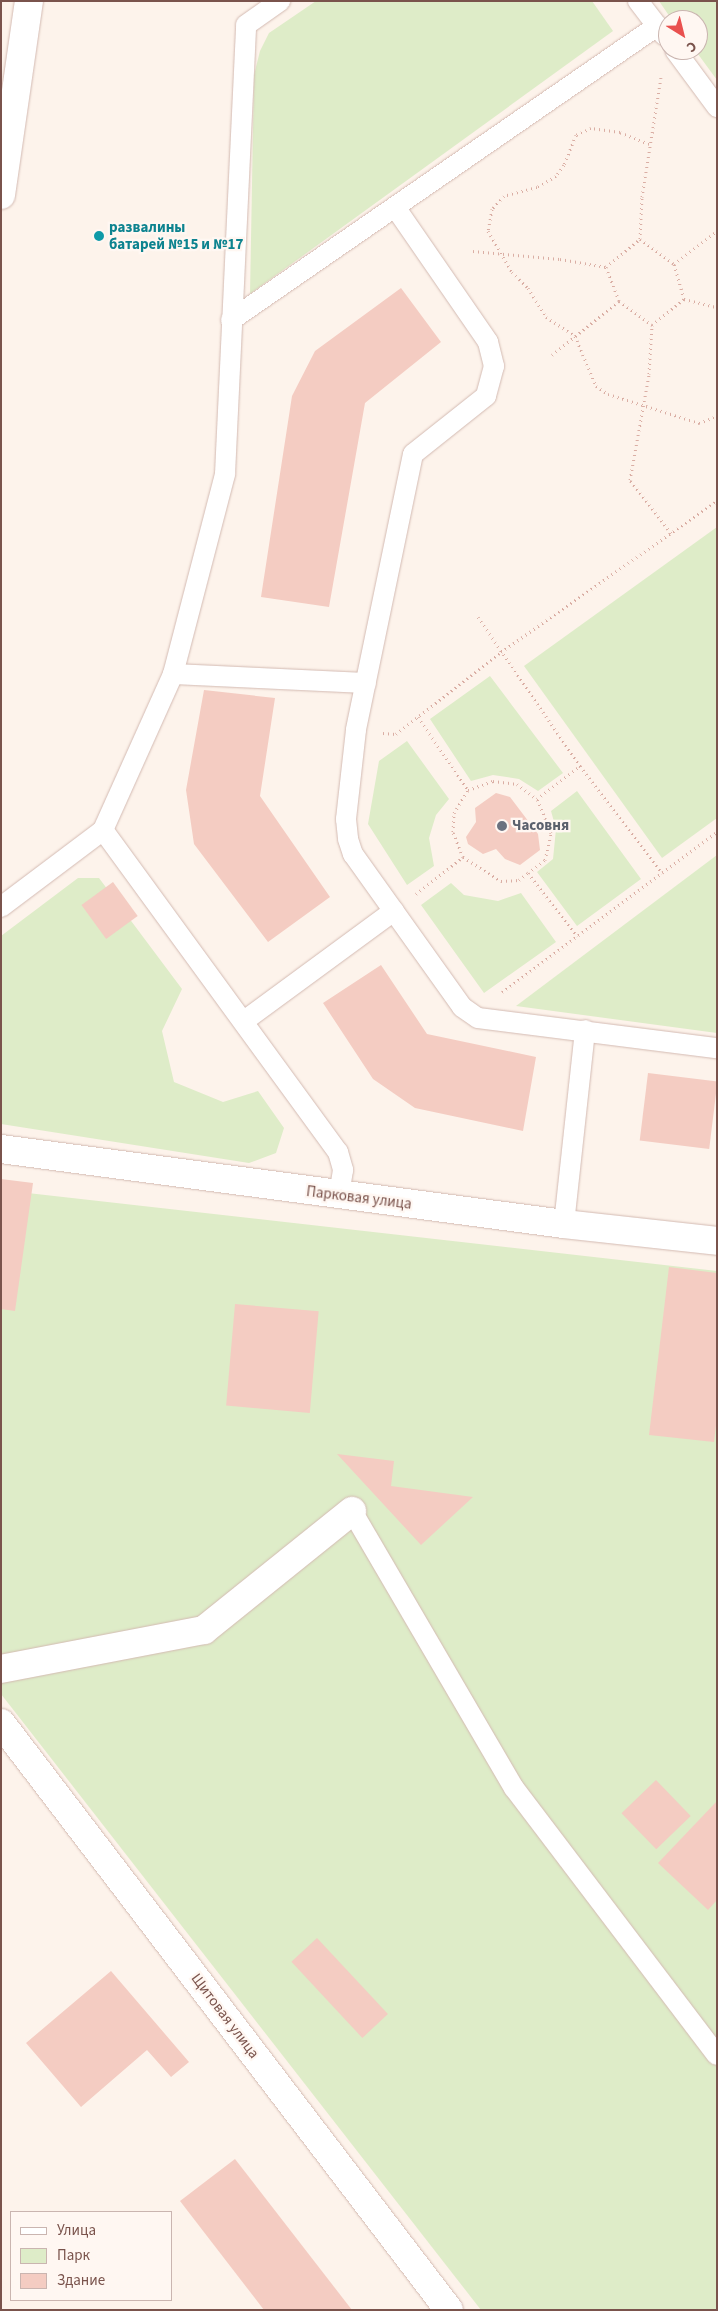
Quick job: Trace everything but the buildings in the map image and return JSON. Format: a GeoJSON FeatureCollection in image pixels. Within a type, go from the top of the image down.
{"type":"FeatureCollection","features":[{"type":"Feature","properties":{"kind":"street"},"geometry":{"type":"LineString","coordinates":[[1,195],[29,1]]}},
{"type":"Feature","properties":{"kind":"street","name":"Парковая улица"},"geometry":{"type":"LineString","coordinates":[[1,1149],[339,1196],[717,1241]]}},
{"type":"Feature","properties":{"kind":"street"},"geometry":{"type":"LineString","coordinates":[[1,1669],[204,1630],[352,1511]]}},
{"type":"Feature","properties":{"kind":"street","name":"Щитовая улица"},"geometry":{"type":"LineString","coordinates":[[1,1723],[449,2310]]}},
{"type":"Feature","properties":{"kind":"lane"},"geometry":{"type":"LineString","coordinates":[[1,907],[103,830],[173,674],[225,474],[246,25],[280,1]]}},
{"type":"Feature","properties":{"kind":"lane"},"geometry":{"type":"LineString","coordinates":[[638,1],[658,28]]}},
{"type":"Feature","properties":{"kind":"lane"},"geometry":{"type":"LineString","coordinates":[[231,320],[395,207],[658,50]]}},
{"type":"Feature","properties":{"kind":"lane"},"geometry":{"type":"LineString","coordinates":[[682,60],[717,106]]}},
{"type":"Feature","properties":{"kind":"lane"},"geometry":{"type":"LineString","coordinates":[[395,207],[488,342],[494,366],[486,396],[413,454],[356,730],[346,819],[348,839],[354,854],[462,1007],[478,1018],[717,1048]]}},
{"type":"Feature","properties":{"kind":"lane"},"geometry":{"type":"LineString","coordinates":[[173,674],[366,683]]}},
{"type":"Feature","properties":{"kind":"lane"},"geometry":{"type":"LineString","coordinates":[[103,830],[338,1152],[343,1170],[339,1196]]}},
{"type":"Feature","properties":{"kind":"lane"},"geometry":{"type":"LineString","coordinates":[[244,1021],[394,911]]}},
{"type":"Feature","properties":{"kind":"lane"},"geometry":{"type":"LineString","coordinates":[[564,1224],[585,1030]]}},
{"type":"Feature","properties":{"kind":"lane"},"geometry":{"type":"LineString","coordinates":[[352,1511],[514,1788],[717,2055]]}},
{"type":"Feature","properties":{"kind":"path"},"geometry":{"type":"LineString","coordinates":[[606,268],[640,239],[642,196],[658,81],[664,60]]}},
{"type":"Feature","properties":{"kind":"path"},"geometry":{"type":"LineString","coordinates":[[649,144],[620,132],[591,128],[576,135],[564,165],[556,176],[537,187],[504,196],[492,209],[488,232],[503,254],[512,272],[528,288],[546,317],[575,336],[596,386],[608,394],[644,403],[699,423],[717,416]]}},
{"type":"Feature","properties":{"kind":"path"},"geometry":{"type":"LineString","coordinates":[[674,264],[717,231]]}},
{"type":"Feature","properties":{"kind":"path"},"geometry":{"type":"LineString","coordinates":[[640,239],[674,264],[684,300]]}},
{"type":"Feature","properties":{"kind":"path"},"geometry":{"type":"LineString","coordinates":[[473,250],[560,259],[606,268]]}},
{"type":"Feature","properties":{"kind":"path"},"geometry":{"type":"LineString","coordinates":[[606,268],[619,301],[652,325]]}},
{"type":"Feature","properties":{"kind":"path"},"geometry":{"type":"LineString","coordinates":[[671,533],[630,480],[644,403],[652,325],[684,300],[717,307]]}},
{"type":"Feature","properties":{"kind":"path"},"geometry":{"type":"LineString","coordinates":[[552,355],[619,301]]}},
{"type":"Feature","properties":{"kind":"path"},"geometry":{"type":"LineString","coordinates":[[356,730],[396,734],[501,652],[717,500]]}},
{"type":"Feature","properties":{"kind":"path"},"geometry":{"type":"LineString","coordinates":[[478,617],[580,766],[662,873]]}},
{"type":"Feature","properties":{"kind":"path"},"geometry":{"type":"LineString","coordinates":[[418,717],[468,790]]}},
{"type":"Feature","properties":{"kind":"path"},"geometry":{"type":"LineString","coordinates":[[537,799],[580,766]]}},
{"type":"Feature","properties":{"kind":"path"},"geometry":{"type":"LineString","coordinates":[[493,781],[517,784],[537,799],[551,833],[545,860],[519,880],[502,881],[463,857],[453,832],[454,813],[468,790],[493,781]]}},
{"type":"Feature","properties":{"kind":"path"},"geometry":{"type":"LineString","coordinates":[[478,1018],[501,992],[717,832]]}},
{"type":"Feature","properties":{"kind":"path"},"geometry":{"type":"LineString","coordinates":[[394,911],[463,857]]}},
{"type":"Feature","properties":{"kind":"path"},"geometry":{"type":"LineString","coordinates":[[528,873],[577,936]]}},
{"type":"Feature","properties":{"kind":"green space"},"geometry":{"type":"Polygon","coordinates":[[[316,1],[592,1],[613,31],[250,294],[254,75],[260,51],[269,33],[316,1]]]}},
{"type":"Feature","properties":{"kind":"green space"},"geometry":{"type":"Polygon","coordinates":[[[659,1],[717,1],[717,80],[702,60],[708,60],[708,10],[665,10],[659,1]]]}},
{"type":"Feature","properties":{"kind":"green space"},"geometry":{"type":"Polygon","coordinates":[[[717,527],[717,818],[662,858],[524,666],[717,527]]]}},
{"type":"Feature","properties":{"kind":"green space"},"geometry":{"type":"Polygon","coordinates":[[[490,676],[563,773],[538,791],[519,779],[493,775],[471,781],[430,719],[490,676]]]}},
{"type":"Feature","properties":{"kind":"green space"},"geometry":{"type":"Polygon","coordinates":[[[407,741],[449,799],[436,815],[429,838],[434,866],[407,885],[368,824],[379,761],[407,741]]]}},
{"type":"Feature","properties":{"kind":"green space"},"geometry":{"type":"Polygon","coordinates":[[[577,791],[641,879],[577,926],[537,872],[553,859],[556,829],[551,811],[577,791]]]}},
{"type":"Feature","properties":{"kind":"green space"},"geometry":{"type":"Polygon","coordinates":[[[717,855],[717,1033],[516,1006],[717,855]]]}},
{"type":"Feature","properties":{"kind":"green space"},"geometry":{"type":"Polygon","coordinates":[[[78,878],[99,878],[182,989],[162,1031],[174,1082],[223,1102],[258,1091],[284,1128],[276,1153],[249,1163],[1,1124],[1,936],[78,878]]]}},
{"type":"Feature","properties":{"kind":"green space"},"geometry":{"type":"Polygon","coordinates":[[[451,883],[464,895],[498,901],[521,893],[556,942],[484,993],[421,905],[451,883]]]}},
{"type":"Feature","properties":{"kind":"green space"},"geometry":{"type":"Polygon","coordinates":[[[1,1190],[717,1271],[717,2310],[481,2310],[1,1694],[1,1190]]]}},
{"type":"Feature","properties":{"kind":"place","name":"развалины батарей №15 и №17"},"geometry":{"type":"Point","coordinates":[99,236]}},
{"type":"Feature","properties":{"kind":"place","name":"Часовня"},"geometry":{"type":"Point","coordinates":[502,826]}}]}
